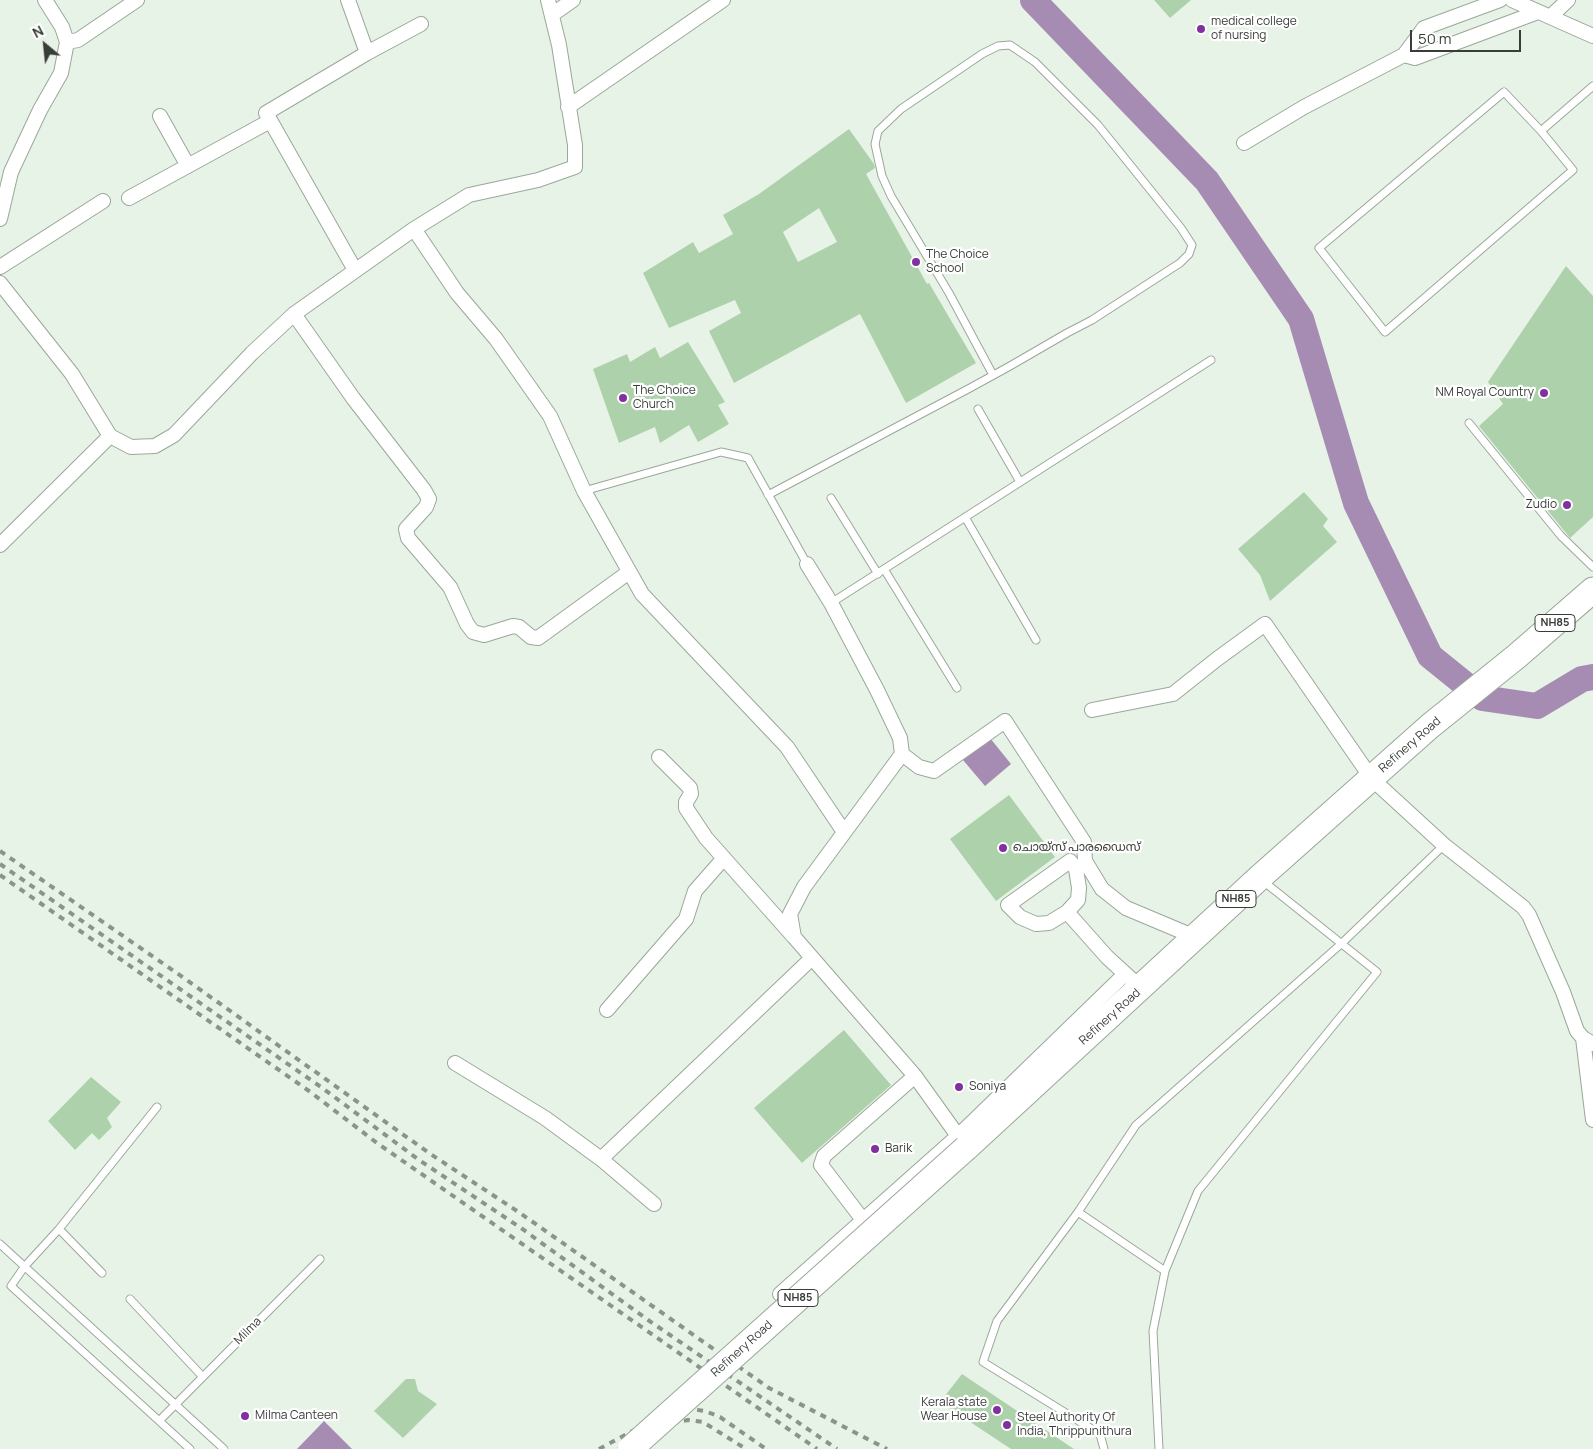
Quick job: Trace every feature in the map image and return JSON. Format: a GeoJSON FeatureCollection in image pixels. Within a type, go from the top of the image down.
{"type":"FeatureCollection","features":[{"type":"Feature","properties":{"kind":"highway","name":"Refinery Road"},"geometry":{"type":"LineString","coordinates":[[630,1449],[1103,1023],[1133,981],[1195,937],[1430,726],[1517,656],[1593,590]]}},
{"type":"Feature","properties":{"kind":"street"},"geometry":{"type":"LineString","coordinates":[[0,220],[12,172],[40,110],[61,73],[67,42],[62,26],[45,0]]}},
{"type":"Feature","properties":{"kind":"street"},"geometry":{"type":"LineString","coordinates":[[67,42],[78,40],[137,0]]}},
{"type":"Feature","properties":{"kind":"street"},"geometry":{"type":"LineString","coordinates":[[348,0],[367,53]]}},
{"type":"Feature","properties":{"kind":"street"},"geometry":{"type":"LineString","coordinates":[[0,283],[72,374],[110,436],[131,447],[155,446],[174,435],[258,347],[294,314],[414,229],[468,195],[574,170],[576,164],[575,145],[553,14],[548,0]]}},
{"type":"Feature","properties":{"kind":"street"},"geometry":{"type":"LineString","coordinates":[[553,14],[573,0]]}},
{"type":"Feature","properties":{"kind":"street"},"geometry":{"type":"LineString","coordinates":[[568,107],[723,0]]}},
{"type":"Feature","properties":{"kind":"street"},"geometry":{"type":"LineString","coordinates":[[1244,143],[1304,107],[1404,55],[1424,28],[1500,0]]}},
{"type":"Feature","properties":{"kind":"street"},"geometry":{"type":"LineString","coordinates":[[1512,0],[1593,36]]}},
{"type":"Feature","properties":{"kind":"street"},"geometry":{"type":"LineString","coordinates":[[1404,55],[1416,58],[1544,14],[1568,0]]}},
{"type":"Feature","properties":{"kind":"street"},"geometry":{"type":"LineString","coordinates":[[355,270],[266,112],[421,24]]}},
{"type":"Feature","properties":{"kind":"street"},"geometry":{"type":"LineString","coordinates":[[160,116],[188,166]]}},
{"type":"Feature","properties":{"kind":"street"},"geometry":{"type":"LineString","coordinates":[[129,198],[270,121]]}},
{"type":"Feature","properties":{"kind":"street"},"geometry":{"type":"LineString","coordinates":[[0,267],[103,201]]}},
{"type":"Feature","properties":{"kind":"street"},"geometry":{"type":"LineString","coordinates":[[414,229],[457,293],[496,339],[550,416],[584,490],[642,594],[787,747],[844,832]]}},
{"type":"Feature","properties":{"kind":"street"},"geometry":{"type":"LineString","coordinates":[[294,314],[354,398],[424,490],[428,500],[426,507],[406,529],[408,538],[450,587],[467,624],[473,632],[484,635],[513,626],[519,627],[531,637],[538,638],[629,572]]}},
{"type":"Feature","properties":{"kind":"street"},"geometry":{"type":"LineString","coordinates":[[0,544],[110,436]]}},
{"type":"Feature","properties":{"kind":"street"},"geometry":{"type":"LineString","coordinates":[[794,937],[790,914],[804,887],[902,754],[900,738],[832,603],[806,564]]}},
{"type":"Feature","properties":{"kind":"street"},"geometry":{"type":"LineString","coordinates":[[1092,710],[1173,694],[1265,624],[1376,775],[1444,845],[1512,898],[1529,915],[1563,992],[1577,1031],[1588,1041],[1593,1120]]}},
{"type":"Feature","properties":{"kind":"street"},"geometry":{"type":"LineString","coordinates":[[902,754],[919,767],[934,771],[1005,721],[1084,842],[1085,861],[1107,894],[1126,908],[1195,937]]}},
{"type":"Feature","properties":{"kind":"street"},"geometry":{"type":"LineString","coordinates":[[659,757],[690,788],[691,794],[686,802],[686,808],[706,838],[915,1076],[958,1136]]}},
{"type":"Feature","properties":{"kind":"street"},"geometry":{"type":"LineString","coordinates":[[607,1010],[686,919],[695,891],[724,858]]}},
{"type":"Feature","properties":{"kind":"street"},"geometry":{"type":"LineString","coordinates":[[1070,861],[1076,869],[1079,888],[1078,900],[1067,912],[1049,923],[1041,924],[1025,920],[1008,905],[1070,861]]}},
{"type":"Feature","properties":{"kind":"street"},"geometry":{"type":"LineString","coordinates":[[780,1294],[1133,981],[1107,957],[1067,912]]}},
{"type":"Feature","properties":{"kind":"street"},"geometry":{"type":"LineString","coordinates":[[601,1159],[811,959]]}},
{"type":"Feature","properties":{"kind":"street"},"geometry":{"type":"LineString","coordinates":[[455,1063],[545,1118],[601,1159],[654,1204]]}},
{"type":"Feature","properties":{"kind":"street"},"geometry":{"type":"LineString","coordinates":[[863,1220],[821,1165],[824,1156],[915,1076]]}},
{"type":"Feature","properties":{"kind":"lane"},"geometry":{"type":"LineString","coordinates":[[768,495],[993,375],[1117,305],[1188,256],[1192,246],[1181,228],[1098,125],[1035,62],[1010,45],[998,46],[982,54],[901,109],[878,131],[875,144],[882,176],[891,196],[945,286],[993,375]]}},
{"type":"Feature","properties":{"kind":"lane"},"geometry":{"type":"LineString","coordinates":[[1541,131],[1593,86]]}},
{"type":"Feature","properties":{"kind":"lane"},"geometry":{"type":"LineString","coordinates":[[1504,92],[1541,131],[1573,170],[1385,332],[1319,248],[1504,92]]}},
{"type":"Feature","properties":{"kind":"lane"},"geometry":{"type":"LineString","coordinates":[[832,603],[1211,360]]}},
{"type":"Feature","properties":{"kind":"lane"},"geometry":{"type":"LineString","coordinates":[[978,409],[1020,482]]}},
{"type":"Feature","properties":{"kind":"lane"},"geometry":{"type":"LineString","coordinates":[[1469,423],[1561,536],[1593,567]]}},
{"type":"Feature","properties":{"kind":"lane"},"geometry":{"type":"LineString","coordinates":[[584,490],[722,452],[748,458],[806,564]]}},
{"type":"Feature","properties":{"kind":"lane"},"geometry":{"type":"LineString","coordinates":[[831,498],[878,574]]}},
{"type":"Feature","properties":{"kind":"lane"},"geometry":{"type":"LineString","coordinates":[[965,517],[1036,640]]}},
{"type":"Feature","properties":{"kind":"lane"},"geometry":{"type":"LineString","coordinates":[[884,569],[957,688]]}},
{"type":"Feature","properties":{"kind":"lane"},"geometry":{"type":"LineString","coordinates":[[1104,1449],[1100,1434],[983,1362],[997,1320],[1078,1212],[1136,1125],[1340,944],[1444,845]]}},
{"type":"Feature","properties":{"kind":"lane"},"geometry":{"type":"LineString","coordinates":[[1159,1449],[1153,1330],[1165,1271],[1198,1191],[1377,972],[1259,878]]}},
{"type":"Feature","properties":{"kind":"lane"},"geometry":{"type":"LineString","coordinates":[[157,1107],[59,1229],[25,1266],[11,1286],[190,1449]]}},
{"type":"Feature","properties":{"kind":"lane"},"geometry":{"type":"LineString","coordinates":[[1078,1212],[1165,1271]]}},
{"type":"Feature","properties":{"kind":"lane"},"geometry":{"type":"LineString","coordinates":[[59,1229],[102,1273]]}},
{"type":"Feature","properties":{"kind":"lane"},"geometry":{"type":"LineString","coordinates":[[0,1244],[224,1449]]}},
{"type":"Feature","properties":{"kind":"lane","name":"Milma"},"geometry":{"type":"LineString","coordinates":[[160,1420],[320,1259]]}},
{"type":"Feature","properties":{"kind":"lane"},"geometry":{"type":"LineString","coordinates":[[130,1299],[202,1376]]}},
{"type":"Feature","properties":{"kind":"shaded area"},"geometry":{"type":"Polygon","coordinates":[[[990,738],[1011,764],[985,786],[963,760],[990,738]]]}},
{"type":"Feature","properties":{"kind":"shaded area"},"geometry":{"type":"Polygon","coordinates":[[[324,1421],[352,1449],[297,1449],[324,1421]]]}},
{"type":"Feature","properties":{"kind":"building"},"geometry":{"type":"Polygon","coordinates":[[[1154,0],[1191,0],[1170,18],[1154,0]]]}},
{"type":"Feature","properties":{"kind":"building"},"geometry":{"type":"Polygon","coordinates":[[[849,129],[874,164],[875,168],[866,174],[927,284],[929,283],[976,363],[906,403],[860,314],[734,383],[709,331],[741,313],[735,300],[669,328],[643,273],[693,242],[699,253],[733,234],[723,215],[759,194],[849,129]],[[819,208],[783,232],[798,262],[837,242],[819,208]]]}},
{"type":"Feature","properties":{"kind":"building","name":"NM Royal Country"},"geometry":{"type":"Polygon","coordinates":[[[1566,266],[1593,296],[1593,517],[1570,538],[1479,426],[1503,404],[1488,382],[1566,266]]]}},
{"type":"Feature","properties":{"kind":"building"},"geometry":{"type":"Polygon","coordinates":[[[688,342],[725,402],[718,405],[729,424],[698,442],[689,425],[660,443],[655,427],[619,443],[593,369],[627,354],[630,362],[655,347],[660,358],[688,342]]]}},
{"type":"Feature","properties":{"kind":"building"},"geometry":{"type":"Polygon","coordinates":[[[1304,492],[1328,519],[1323,526],[1337,542],[1270,601],[1260,575],[1238,549],[1304,492]]]}},
{"type":"Feature","properties":{"kind":"building","name":"ചൊയ്സ് പാരഡൈസ്"},"geometry":{"type":"Polygon","coordinates":[[[1009,795],[1055,857],[996,901],[950,839],[1009,795]]]}},
{"type":"Feature","properties":{"kind":"building"},"geometry":{"type":"Polygon","coordinates":[[[844,1030],[891,1085],[802,1163],[754,1108],[844,1030]]]}},
{"type":"Feature","properties":{"kind":"building"},"geometry":{"type":"Polygon","coordinates":[[[91,1077],[121,1102],[107,1118],[112,1127],[99,1140],[92,1133],[75,1150],[48,1121],[91,1077]]]}},
{"type":"Feature","properties":{"kind":"building","name":"Steel Authority Of India, Thrippunithura"},"geometry":{"type":"Polygon","coordinates":[[[962,1374],[1074,1449],[1011,1449],[940,1402],[962,1374]]]}},
{"type":"Feature","properties":{"kind":"building"},"geometry":{"type":"Polygon","coordinates":[[[406,1379],[415,1379],[418,1391],[437,1404],[403,1438],[374,1411],[406,1379]]]}},
{"type":"Feature","properties":{"kind":"waterway"},"geometry":{"type":"LineString","coordinates":[[1033,0],[1207,181],[1301,319],[1356,503],[1430,656],[1482,698],[1537,706],[1582,679],[1593,677]]}},
{"type":"Feature","properties":{"kind":"railway"},"geometry":{"type":"LineString","coordinates":[[0,851],[184,978],[429,1153],[520,1213],[769,1388],[887,1449]]}},
{"type":"Feature","properties":{"kind":"railway"},"geometry":{"type":"LineString","coordinates":[[0,864],[321,1087],[419,1160],[521,1228],[648,1320],[837,1449]]}},
{"type":"Feature","properties":{"kind":"railway"},"geometry":{"type":"LineString","coordinates":[[0,875],[309,1091],[377,1143],[817,1449]]}},
{"type":"Feature","properties":{"kind":"railway"},"geometry":{"type":"LineString","coordinates":[[599,1449],[668,1412],[684,1408],[705,1411],[720,1417],[766,1449]]}},
{"type":"Feature","properties":{"kind":"railway"},"geometry":{"type":"LineString","coordinates":[[618,1449],[669,1424],[688,1420],[703,1422],[746,1449]]}},
{"type":"Feature","properties":{"kind":"place","name":"medical college of nursing"},"geometry":{"type":"Point","coordinates":[1201,29]}},
{"type":"Feature","properties":{"kind":"place","name":"The Choice School"},"geometry":{"type":"Point","coordinates":[916,262]}},
{"type":"Feature","properties":{"kind":"place","name":"NM Royal Country"},"geometry":{"type":"Point","coordinates":[1544,393]}},
{"type":"Feature","properties":{"kind":"place","name":"The Choice Church"},"geometry":{"type":"Point","coordinates":[623,398]}},
{"type":"Feature","properties":{"kind":"place","name":"Zudio"},"geometry":{"type":"Point","coordinates":[1567,505]}},
{"type":"Feature","properties":{"kind":"place","name":"ചൊയ്സ് പാരഡൈസ്"},"geometry":{"type":"Point","coordinates":[1003,848]}},
{"type":"Feature","properties":{"kind":"place","name":"Soniya"},"geometry":{"type":"Point","coordinates":[959,1087]}},
{"type":"Feature","properties":{"kind":"place","name":"Barik"},"geometry":{"type":"Point","coordinates":[875,1149]}},
{"type":"Feature","properties":{"kind":"place","name":"Kerala state Wear House"},"geometry":{"type":"Point","coordinates":[997,1410]}},
{"type":"Feature","properties":{"kind":"place","name":"Milma Canteen"},"geometry":{"type":"Point","coordinates":[245,1416]}},
{"type":"Feature","properties":{"kind":"place","name":"Steel Authority Of India, Thrippunithura"},"geometry":{"type":"Point","coordinates":[1007,1425]}}]}
